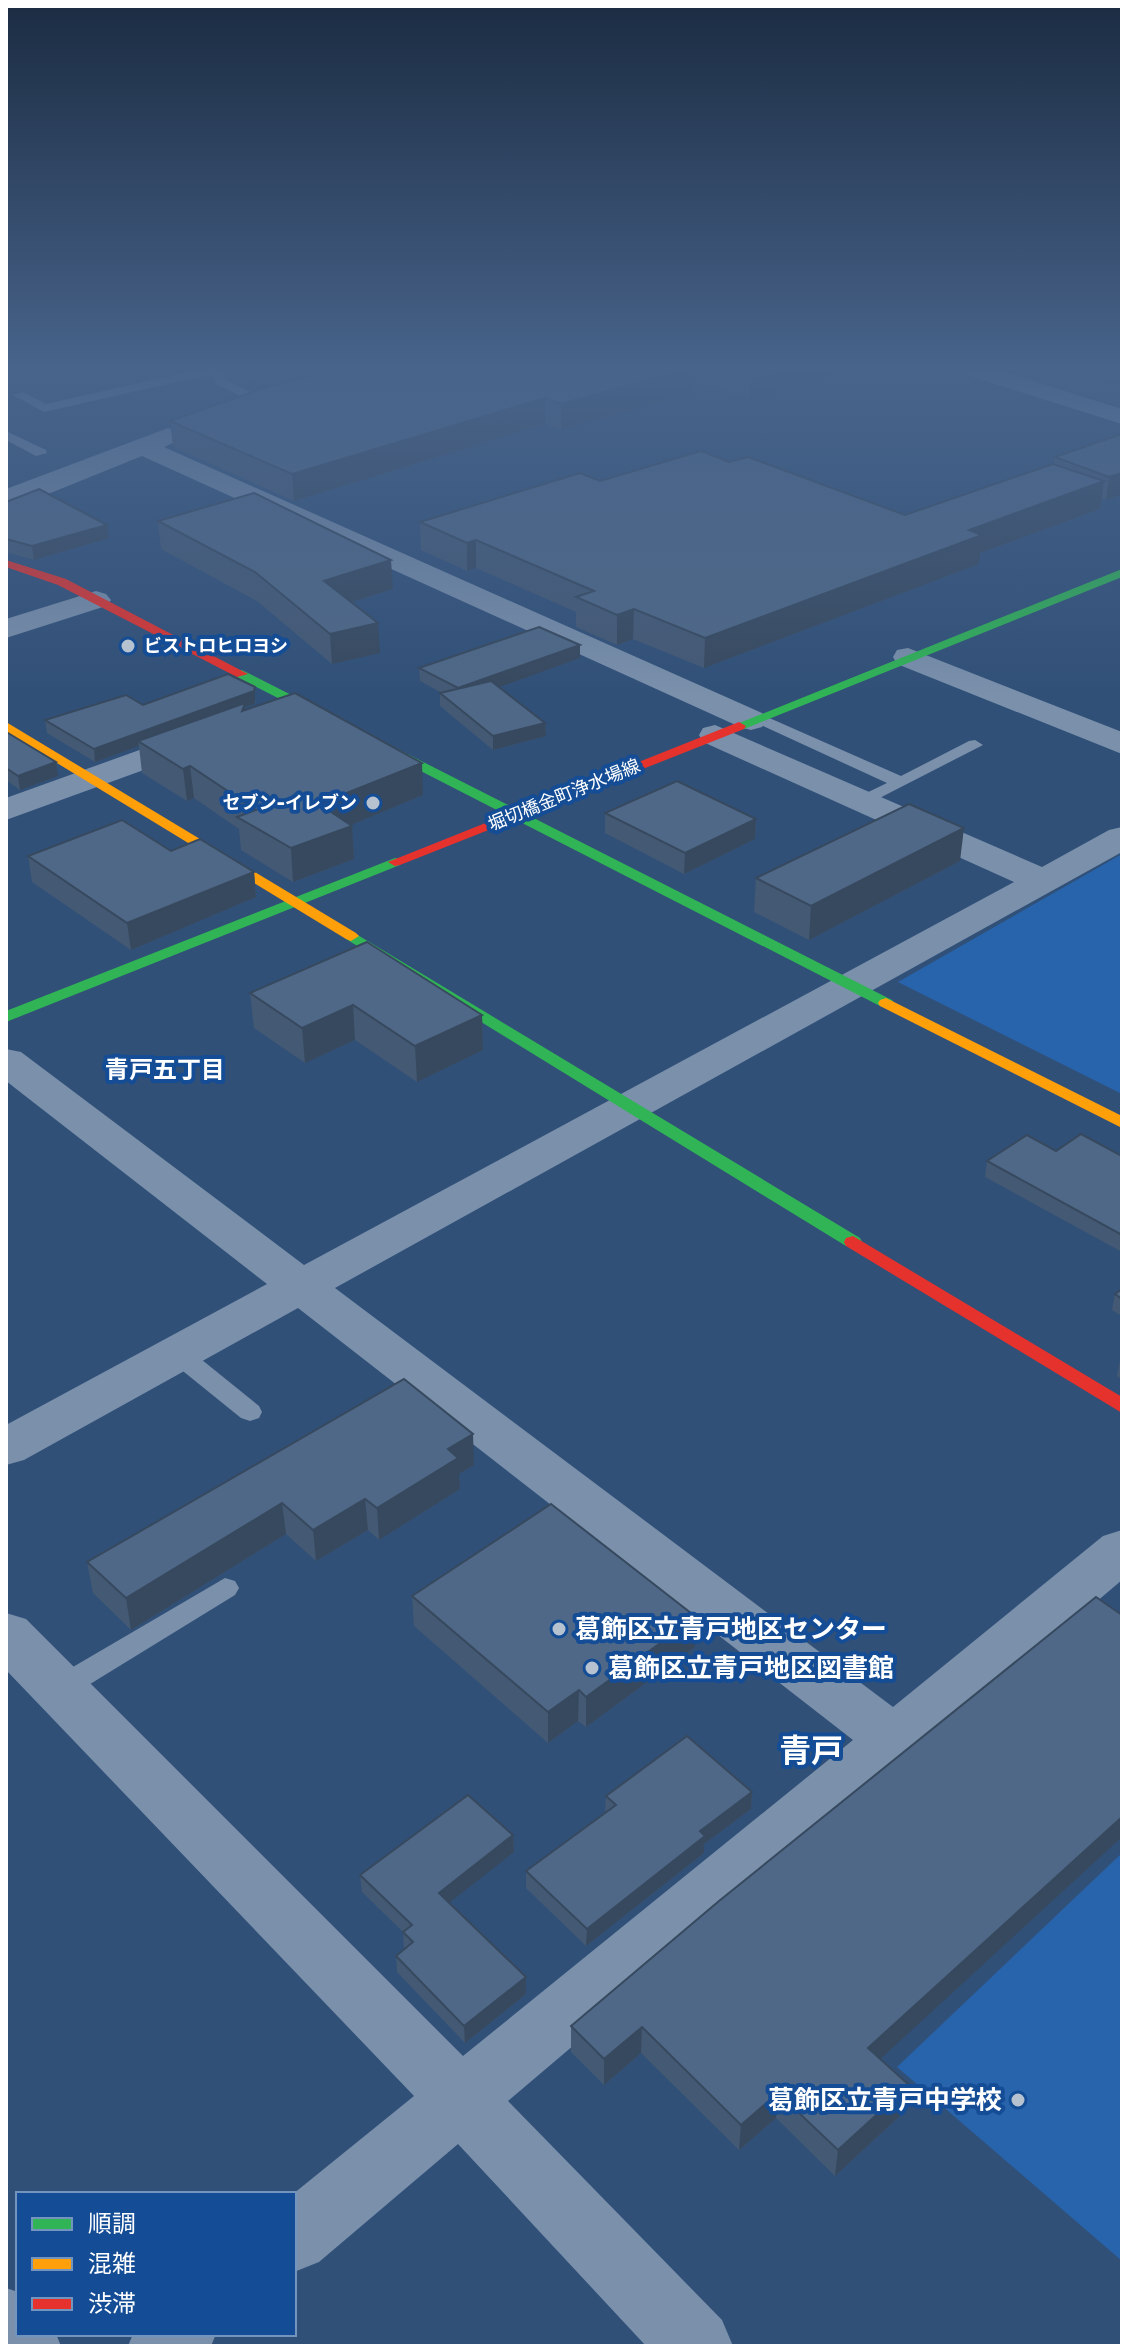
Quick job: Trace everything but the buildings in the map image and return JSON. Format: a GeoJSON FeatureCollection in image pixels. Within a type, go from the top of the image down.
{"type":"FeatureCollection","features":[{"type":"Feature","properties":{"kind":"street"},"geometry":{"type":"LineString","coordinates":[[6,498],[66,477]]}},
{"type":"Feature","properties":{"kind":"street"},"geometry":{"type":"LineString","coordinates":[[210,477],[755,719]]}},
{"type":"Feature","properties":{"kind":"street"},"geometry":{"type":"LineString","coordinates":[[12,568],[62,582],[1122,1123]]}},
{"type":"Feature","properties":{"kind":"street","name":"堀切橋金町浄水場線"},"geometry":{"type":"LineString","coordinates":[[6,1017],[1122,573]]}},
{"type":"Feature","properties":{"kind":"street"},"geometry":{"type":"LineString","coordinates":[[6,629],[96,600]]}},
{"type":"Feature","properties":{"kind":"street"},"geometry":{"type":"LineString","coordinates":[[908,657],[1122,744]]}},
{"type":"Feature","properties":{"kind":"street"},"geometry":{"type":"LineString","coordinates":[[261,715],[296,702]]}},
{"type":"Feature","properties":{"kind":"street"},"geometry":{"type":"LineString","coordinates":[[6,726],[1122,1406]]}},
{"type":"Feature","properties":{"kind":"street"},"geometry":{"type":"LineString","coordinates":[[6,810],[219,731]]}},
{"type":"Feature","properties":{"kind":"street"},"geometry":{"type":"LineString","coordinates":[[715,735],[1043,881]]}},
{"type":"Feature","properties":{"kind":"street"},"geometry":{"type":"LineString","coordinates":[[6,1447],[1122,838]]}},
{"type":"Feature","properties":{"kind":"street"},"geometry":{"type":"LineString","coordinates":[[6,1061],[895,1740]]}},
{"type":"Feature","properties":{"kind":"street"},"geometry":{"type":"LineString","coordinates":[[296,2236],[1122,1550]]}},
{"type":"Feature","properties":{"kind":"street"},"geometry":{"type":"LineString","coordinates":[[6,1634],[460,2098],[696,2346]]}},
{"type":"Feature","properties":{"kind":"street"},"geometry":{"type":"LineString","coordinates":[[6,2324],[24,2346]]}},
{"type":"Feature","properties":{"kind":"lane"},"geometry":{"type":"LineString","coordinates":[[755,719],[900,782]]}},
{"type":"Feature","properties":{"kind":"lane"},"geometry":{"type":"LineString","coordinates":[[862,802],[975,745]]}},
{"type":"Feature","properties":{"kind":"lane"},"geometry":{"type":"LineString","coordinates":[[177,1353],[250,1412]]}},
{"type":"Feature","properties":{"kind":"lane"},"geometry":{"type":"LineString","coordinates":[[59,1689],[225,1588]]}},
{"type":"Feature","properties":{"kind":"shaded area"},"geometry":{"type":"Polygon","coordinates":[[[1122,854],[1122,1094],[898,982],[1122,854]]]}},
{"type":"Feature","properties":{"kind":"shaded area"},"geometry":{"type":"Polygon","coordinates":[[[1122,1853],[1122,2261],[897,2067],[1122,1853]]]}},
{"type":"Feature","properties":{"kind":"traffic: fast"},"geometry":{"type":"LineString","coordinates":[[739,726],[1122,573]]}},
{"type":"Feature","properties":{"kind":"traffic: fast"},"geometry":{"type":"LineString","coordinates":[[242,674],[886,1003]]}},
{"type":"Feature","properties":{"kind":"traffic: fast"},"geometry":{"type":"LineString","coordinates":[[6,1017],[395,862]]}},
{"type":"Feature","properties":{"kind":"traffic: fast"},"geometry":{"type":"LineString","coordinates":[[351,936],[853,1242]]}},
{"type":"Feature","properties":{"kind":"traffic: slow"},"geometry":{"type":"LineString","coordinates":[[6,726],[351,936]]}},
{"type":"Feature","properties":{"kind":"traffic: slow"},"geometry":{"type":"LineString","coordinates":[[886,1003],[1122,1123]]}},
{"type":"Feature","properties":{"kind":"traffic: jam"},"geometry":{"type":"LineString","coordinates":[[6,563],[62,582],[242,674]]}},
{"type":"Feature","properties":{"kind":"traffic: jam"},"geometry":{"type":"LineString","coordinates":[[395,862],[739,726]]}},
{"type":"Feature","properties":{"kind":"traffic: jam"},"geometry":{"type":"LineString","coordinates":[[853,1242],[1122,1406]]}},
{"type":"Feature","properties":{"kind":"place","name":"ビストロヒロヨシ"},"geometry":{"type":"Point","coordinates":[128,646]}},
{"type":"Feature","properties":{"kind":"place","name":"セブン-イレブン"},"geometry":{"type":"Point","coordinates":[373,803]}},
{"type":"Feature","properties":{"kind":"place","name":"葛飾区立青戸地区センター"},"geometry":{"type":"Point","coordinates":[559,1629]}},
{"type":"Feature","properties":{"kind":"place","name":"葛飾区立青戸地区図書館"},"geometry":{"type":"Point","coordinates":[592,1668]}},
{"type":"Feature","properties":{"kind":"place","name":"葛飾区立青戸中学校"},"geometry":{"type":"Point","coordinates":[1018,2100]}},
{"type":"Feature","properties":{"kind":"district","name":"青戸五丁目"},"geometry":{"type":"Point","coordinates":[165,1070]}},
{"type":"Feature","properties":{"kind":"district","name":"青戸"},"geometry":{"type":"Point","coordinates":[811,1751]}}]}
